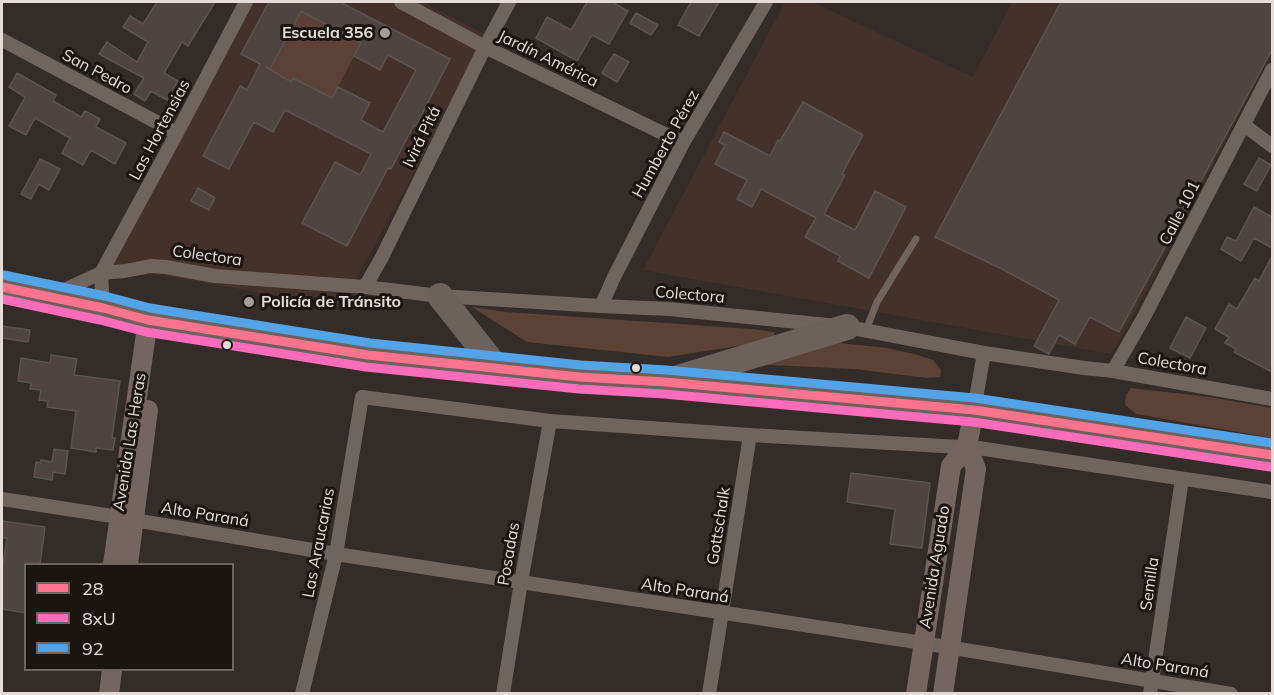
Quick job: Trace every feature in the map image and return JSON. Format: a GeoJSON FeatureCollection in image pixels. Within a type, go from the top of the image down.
{"type":"FeatureCollection","features":[{"type":"Feature","properties":{"kind":"highway"},"geometry":{"type":"LineString","coordinates":[[2,287],[154,321],[368,355],[580,377],[665,382],[974,410],[1272,455]]}},
{"type":"Feature","properties":{"kind":"highway"},"geometry":{"type":"LineString","coordinates":[[440,296],[497,368]]}},
{"type":"Feature","properties":{"kind":"highway"},"geometry":{"type":"LineString","coordinates":[[665,382],[857,329]]}},
{"type":"Feature","properties":{"kind":"main road","name":"Avenida Las Heras"},"geometry":{"type":"LineString","coordinates":[[128,563],[127,519],[154,321]]}},
{"type":"Feature","properties":{"kind":"main road","name":"Avenida Aguado"},"geometry":{"type":"LineString","coordinates":[[916,693],[951,466],[967,446],[974,410]]}},
{"type":"Feature","properties":{"kind":"main road","name":"Avenida Aguado"},"geometry":{"type":"LineString","coordinates":[[943,693],[976,469],[967,446]]}},
{"type":"Feature","properties":{"kind":"main road","name":"Avenida Las Heras"},"geometry":{"type":"LineString","coordinates":[[113,563],[127,519]]}},
{"type":"Feature","properties":{"kind":"main road"},"geometry":{"type":"LineString","coordinates":[[95,693],[99,671]]}},
{"type":"Feature","properties":{"kind":"main road"},"geometry":{"type":"LineString","coordinates":[[109,693],[112,671]]}},
{"type":"Feature","properties":{"kind":"street","name":"Las Hortensias"},"geometry":{"type":"LineString","coordinates":[[101,273],[246,2]]}},
{"type":"Feature","properties":{"kind":"street","name":"Jardín América"},"geometry":{"type":"LineString","coordinates":[[401,2],[485,47],[683,143]]}},
{"type":"Feature","properties":{"kind":"street","name":"Ivirá Pitá"},"geometry":{"type":"LineString","coordinates":[[365,287],[509,2]]}},
{"type":"Feature","properties":{"kind":"street","name":"Humberto Pérez"},"geometry":{"type":"LineString","coordinates":[[601,306],[683,143],[766,2]]}},
{"type":"Feature","properties":{"kind":"street","name":"San Pedro"},"geometry":{"type":"LineString","coordinates":[[2,40],[177,133]]}},
{"type":"Feature","properties":{"kind":"street","name":"Calle 101"},"geometry":{"type":"LineString","coordinates":[[1113,371],[1144,317],[1272,70]]}},
{"type":"Feature","properties":{"kind":"street"},"geometry":{"type":"LineString","coordinates":[[1244,125],[1272,146]]}},
{"type":"Feature","properties":{"kind":"street","name":"Colectora"},"geometry":{"type":"LineString","coordinates":[[101,273],[156,266],[215,276],[365,287],[440,296],[669,309],[857,329],[984,353],[1113,371],[1272,399]]}},
{"type":"Feature","properties":{"kind":"street"},"geometry":{"type":"LineString","coordinates":[[48,297],[101,273],[103,308]]}},
{"type":"Feature","properties":{"kind":"street"},"geometry":{"type":"LineString","coordinates":[[974,410],[984,353]]}},
{"type":"Feature","properties":{"kind":"street","name":"Las Araucarias"},"geometry":{"type":"LineString","coordinates":[[302,693],[336,554],[362,397],[550,422]]}},
{"type":"Feature","properties":{"kind":"street"},"geometry":{"type":"LineString","coordinates":[[550,422],[967,446],[1272,492]]}},
{"type":"Feature","properties":{"kind":"street","name":"Posadas"},"geometry":{"type":"LineString","coordinates":[[503,693],[550,422]]}},
{"type":"Feature","properties":{"kind":"street","name":"Gottschalk"},"geometry":{"type":"LineString","coordinates":[[709,693],[750,435]]}},
{"type":"Feature","properties":{"kind":"street","name":"Semilla"},"geometry":{"type":"LineString","coordinates":[[1151,687],[1182,479]]}},
{"type":"Feature","properties":{"kind":"street","name":"Alto Paraná"},"geometry":{"type":"LineString","coordinates":[[2,499],[336,554],[949,648],[1151,687],[1231,693]]}},
{"type":"Feature","properties":{"kind":"lane"},"geometry":{"type":"LineString","coordinates":[[857,329],[877,302],[916,239]]}},
{"type":"Feature","properties":{"kind":"shaded area"},"geometry":{"type":"Polygon","coordinates":[[[253,2],[423,2],[488,36],[341,307],[104,265],[253,2]]]}},
{"type":"Feature","properties":{"kind":"shaded area"},"geometry":{"type":"Polygon","coordinates":[[[785,2],[812,2],[973,77],[1012,2],[1140,2],[1020,232],[1144,2],[1272,2],[1272,52],[1111,354],[643,270],[785,2]]]}},
{"type":"Feature","properties":{"kind":"shaded area"},"geometry":{"type":"Polygon","coordinates":[[[301,11],[361,43],[332,98],[293,78],[291,82],[270,70],[301,11]]]}},
{"type":"Feature","properties":{"kind":"shaded area"},"geometry":{"type":"Polygon","coordinates":[[[472,307],[506,312],[752,329],[774,332],[775,340],[668,357],[527,342],[472,307]]]}},
{"type":"Feature","properties":{"kind":"shaded area"},"geometry":{"type":"Polygon","coordinates":[[[829,342],[887,348],[914,354],[933,360],[941,370],[940,377],[927,378],[854,369],[751,364],[829,342]]]}},
{"type":"Feature","properties":{"kind":"shaded area"},"geometry":{"type":"Polygon","coordinates":[[[1131,388],[1209,397],[1272,408],[1272,438],[1136,414],[1125,405],[1126,395],[1131,388]]]}},
{"type":"Feature","properties":{"kind":"building"},"geometry":{"type":"Polygon","coordinates":[[[157,2],[215,2],[188,46],[182,42],[164,73],[178,81],[167,100],[151,91],[145,101],[134,94],[144,78],[99,54],[107,42],[137,62],[148,42],[123,27],[130,16],[143,24],[157,2]]]}},
{"type":"Feature","properties":{"kind":"building"},"geometry":{"type":"Polygon","coordinates":[[[269,2],[340,2],[450,59],[416,126],[414,125],[391,169],[388,168],[347,246],[302,223],[335,162],[360,175],[371,154],[285,110],[273,132],[254,122],[229,169],[203,156],[240,86],[247,90],[260,64],[241,54],[269,2]],[[301,11],[270,69],[266,67],[291,82],[293,78],[332,98],[338,87],[370,103],[361,120],[383,132],[416,70],[388,55],[380,70],[354,56],[361,43],[301,11]]]}},
{"type":"Feature","properties":{"kind":"building"},"geometry":{"type":"Polygon","coordinates":[[[587,2],[612,2],[628,11],[609,44],[592,35],[577,61],[536,38],[547,17],[571,30],[587,2]]]}},
{"type":"Feature","properties":{"kind":"building"},"geometry":{"type":"Polygon","coordinates":[[[691,2],[719,2],[699,36],[678,25],[691,2]]]}},
{"type":"Feature","properties":{"kind":"building"},"geometry":{"type":"Polygon","coordinates":[[[1061,2],[1272,2],[1272,50],[1119,332],[1090,317],[1075,344],[1059,335],[1049,354],[1034,346],[1059,300],[1004,270],[935,237],[1061,2]]]}},
{"type":"Feature","properties":{"kind":"building"},"geometry":{"type":"Polygon","coordinates":[[[636,13],[658,25],[651,35],[630,23],[636,13]]]}},
{"type":"Feature","properties":{"kind":"building"},"geometry":{"type":"Polygon","coordinates":[[[614,54],[629,62],[617,82],[602,73],[614,54]]]}},
{"type":"Feature","properties":{"kind":"building"},"geometry":{"type":"Polygon","coordinates":[[[17,73],[56,95],[53,101],[81,117],[85,111],[100,119],[96,127],[126,143],[115,164],[91,150],[83,165],[62,153],[70,138],[35,118],[26,135],[9,126],[25,97],[9,87],[17,73]]]}},
{"type":"Feature","properties":{"kind":"building"},"geometry":{"type":"Polygon","coordinates":[[[803,102],[863,135],[824,214],[855,230],[875,191],[906,207],[869,278],[838,261],[840,256],[805,237],[816,218],[761,189],[752,207],[737,199],[747,180],[715,164],[725,145],[719,142],[724,132],[770,156],[803,102]]]}},
{"type":"Feature","properties":{"kind":"building"},"geometry":{"type":"Polygon","coordinates":[[[1259,158],[1271,165],[1257,191],[1244,184],[1259,158]]]}},
{"type":"Feature","properties":{"kind":"building"},"geometry":{"type":"Polygon","coordinates":[[[40,159],[60,169],[49,190],[39,184],[31,199],[21,194],[40,159]]]}},
{"type":"Feature","properties":{"kind":"building"},"geometry":{"type":"Polygon","coordinates":[[[198,188],[215,198],[209,210],[191,201],[198,188]]]}},
{"type":"Feature","properties":{"kind":"building"},"geometry":{"type":"Polygon","coordinates":[[[1254,207],[1272,217],[1272,248],[1254,238],[1241,261],[1221,249],[1227,237],[1236,241],[1254,207]]]}},
{"type":"Feature","properties":{"kind":"building"},"geometry":{"type":"Polygon","coordinates":[[[1272,256],[1272,372],[1234,352],[1236,349],[1225,343],[1229,337],[1215,329],[1229,304],[1237,309],[1255,278],[1259,281],[1272,256]]]}},
{"type":"Feature","properties":{"kind":"building"},"geometry":{"type":"Polygon","coordinates":[[[1186,317],[1206,328],[1190,358],[1170,348],[1186,317]]]}},
{"type":"Feature","properties":{"kind":"building"},"geometry":{"type":"Polygon","coordinates":[[[2,326],[30,330],[28,342],[2,338],[2,326]]]}},
{"type":"Feature","properties":{"kind":"building"},"geometry":{"type":"Polygon","coordinates":[[[51,355],[77,359],[74,375],[120,381],[112,438],[115,438],[113,450],[96,448],[96,452],[71,448],[76,411],[47,407],[48,401],[39,400],[41,390],[30,389],[31,383],[18,381],[21,358],[50,363],[51,355]]]}},
{"type":"Feature","properties":{"kind":"building"},"geometry":{"type":"Polygon","coordinates":[[[54,449],[68,451],[65,474],[53,472],[52,480],[34,477],[36,462],[40,463],[41,460],[52,462],[54,449]]]}},
{"type":"Feature","properties":{"kind":"building"},"geometry":{"type":"Polygon","coordinates":[[[851,473],[930,483],[922,548],[890,544],[895,509],[847,502],[851,473]]]}},
{"type":"Feature","properties":{"kind":"building"},"geometry":{"type":"Polygon","coordinates":[[[2,521],[45,527],[40,563],[24,563],[24,613],[2,609],[2,570],[7,538],[2,538],[2,521]]]}},
{"type":"Feature","properties":{"kind":"transit line","name":"92"},"geometry":{"type":"LineString","coordinates":[[4,275],[150,308],[370,343],[581,365],[666,370],[975,398],[1272,443]]}},
{"type":"Feature","properties":{"kind":"transit line","name":"28"},"geometry":{"type":"LineString","coordinates":[[2,287],[148,320],[368,355],[580,377],[665,382],[974,410],[1272,455]]}},
{"type":"Feature","properties":{"kind":"transit line","name":"8xU"},"geometry":{"type":"LineString","coordinates":[[2,299],[146,332],[366,367],[579,389],[664,394],[973,422],[1270,467]]}},
{"type":"Feature","properties":{"kind":"place","name":"Escuela 356"},"geometry":{"type":"Point","coordinates":[385,33]}},
{"type":"Feature","properties":{"kind":"place","name":"Policía de Tránsito"},"geometry":{"type":"Point","coordinates":[249,302]}}]}
